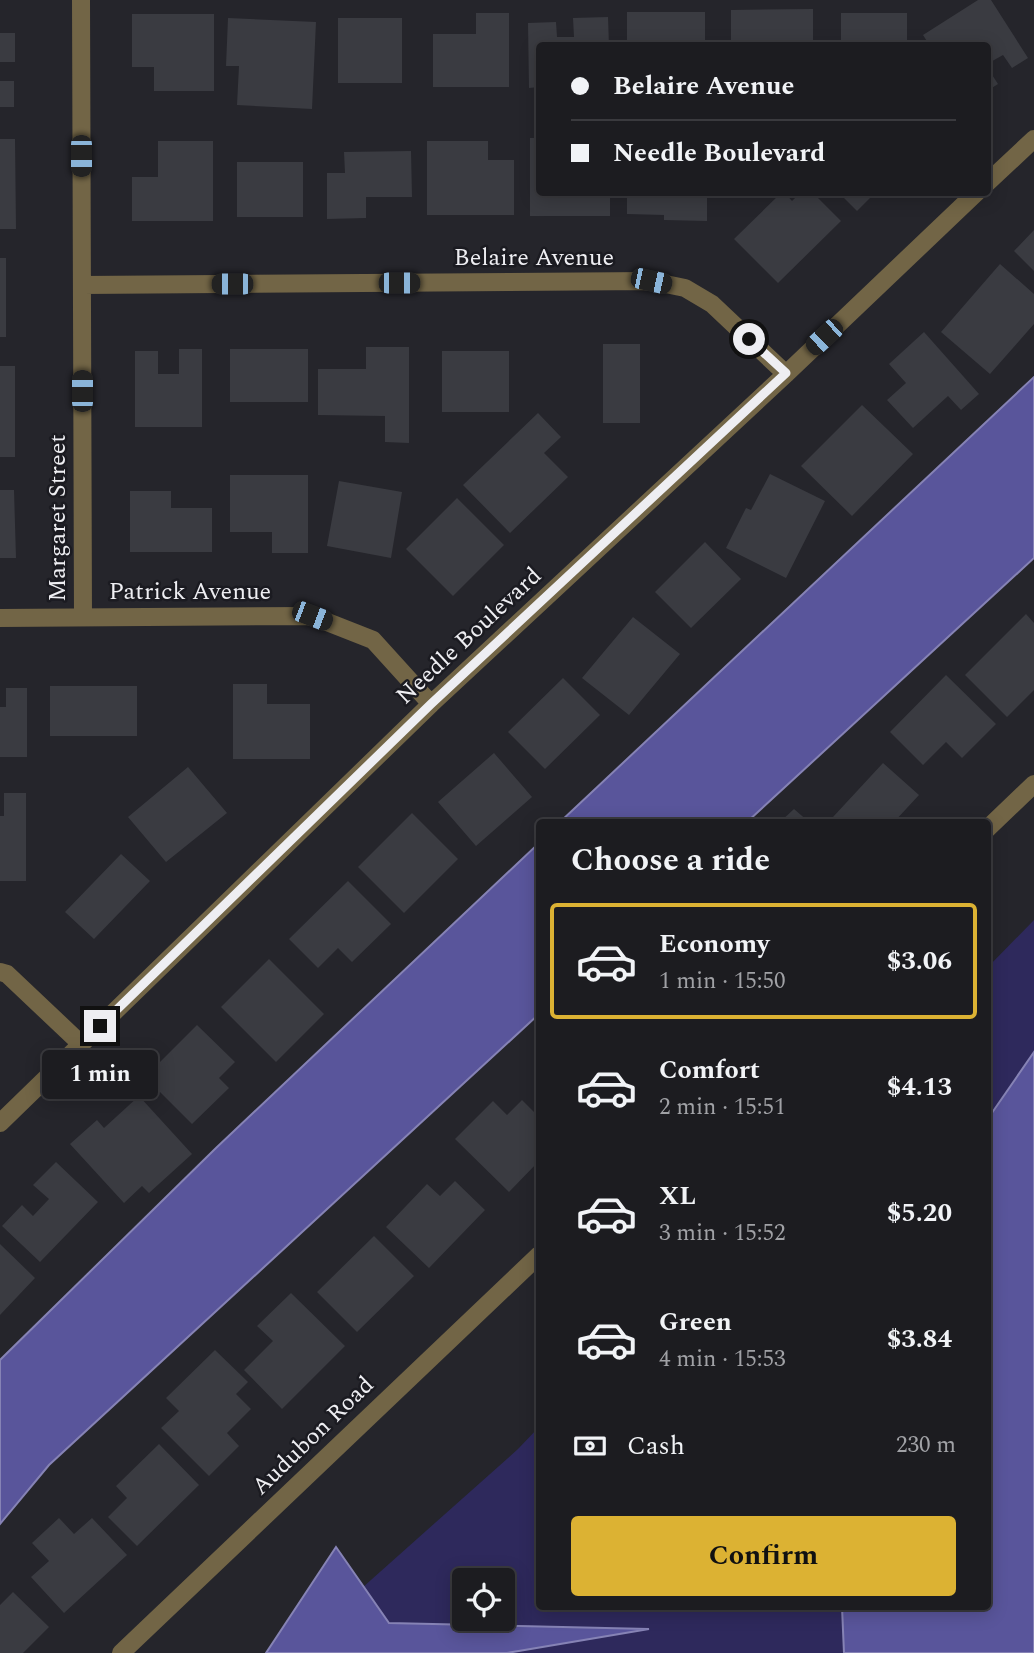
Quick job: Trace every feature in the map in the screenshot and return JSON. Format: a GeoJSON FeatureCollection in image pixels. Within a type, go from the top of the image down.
{"type":"FeatureCollection","features":[{"type":"Feature","properties":{"kind":"street","name":"Margaret Street"},"geometry":{"type":"LineString","coordinates":[[81,0],[83,617]]}},
{"type":"Feature","properties":{"kind":"street"},"geometry":{"type":"LineString","coordinates":[[991,179],[1034,139]]}},
{"type":"Feature","properties":{"kind":"street","name":"Needle Boulevard"},"geometry":{"type":"LineString","coordinates":[[0,1122],[431,704],[973,196]]}},
{"type":"Feature","properties":{"kind":"street","name":"Belaire Avenue"},"geometry":{"type":"LineString","coordinates":[[82,285],[651,281],[685,288],[712,304],[786,373]]}},
{"type":"Feature","properties":{"kind":"street","name":"Patrick Avenue"},"geometry":{"type":"LineString","coordinates":[[0,618],[312,616],[373,640],[431,704]]}},
{"type":"Feature","properties":{"kind":"street"},"geometry":{"type":"LineString","coordinates":[[991,825],[1034,784]]}},
{"type":"Feature","properties":{"kind":"street"},"geometry":{"type":"LineString","coordinates":[[0,972],[7,974],[80,1044]]}},
{"type":"Feature","properties":{"kind":"street","name":"Audubon Road"},"geometry":{"type":"LineString","coordinates":[[121,1653],[536,1258]]}},
{"type":"Feature","properties":{"kind":"shaded area"},"geometry":{"type":"Polygon","coordinates":[[[1034,377],[1034,558],[750,819],[563,819],[1034,377]]]}},
{"type":"Feature","properties":{"kind":"shaded area"},"geometry":{"type":"Polygon","coordinates":[[[536,846],[536,1017],[49,1465],[0,1524],[0,1360],[216,1148],[536,846]]]}},
{"type":"Feature","properties":{"kind":"shaded area"},"geometry":{"type":"Polygon","coordinates":[[[1034,920],[1034,1653],[289,1653],[536,1430],[536,1610],[991,1610],[991,964],[1034,920]]]}},
{"type":"Feature","properties":{"kind":"shaded area"},"geometry":{"type":"Polygon","coordinates":[[[1034,1052],[1034,1653],[844,1653],[842,1610],[991,1610],[991,1114],[1034,1052]]]}},
{"type":"Feature","properties":{"kind":"shaded area"},"geometry":{"type":"Polygon","coordinates":[[[336,1547],[389,1623],[452,1624],[452,1631],[515,1631],[515,1626],[649,1629],[507,1653],[266,1653],[336,1547]]]}},
{"type":"Feature","properties":{"kind":"building"},"geometry":{"type":"Polygon","coordinates":[[[978,0],[991,0],[1028,58],[1012,68],[1003,55],[991,62],[991,42],[927,42],[923,35],[978,0]]]}},
{"type":"Feature","properties":{"kind":"building"},"geometry":{"type":"Polygon","coordinates":[[[813,9],[813,42],[731,42],[731,10],[813,9]]]}},
{"type":"Feature","properties":{"kind":"building"},"geometry":{"type":"Polygon","coordinates":[[[627,12],[705,12],[705,42],[627,42],[627,12]]]}},
{"type":"Feature","properties":{"kind":"building"},"geometry":{"type":"Polygon","coordinates":[[[476,13],[509,13],[509,87],[433,87],[433,34],[476,34],[476,13]]]}},
{"type":"Feature","properties":{"kind":"building"},"geometry":{"type":"Polygon","coordinates":[[[841,13],[907,13],[907,42],[841,42],[841,13]]]}},
{"type":"Feature","properties":{"kind":"building"},"geometry":{"type":"Polygon","coordinates":[[[132,14],[214,14],[214,91],[154,91],[154,67],[132,67],[132,14]]]}},
{"type":"Feature","properties":{"kind":"building"},"geometry":{"type":"Polygon","coordinates":[[[608,17],[609,42],[536,42],[536,87],[529,88],[528,23],[556,22],[557,37],[574,37],[573,18],[608,17]]]}},
{"type":"Feature","properties":{"kind":"building"},"geometry":{"type":"Polygon","coordinates":[[[228,18],[316,22],[312,109],[237,105],[239,66],[226,66],[228,18]]]}},
{"type":"Feature","properties":{"kind":"building"},"geometry":{"type":"Polygon","coordinates":[[[338,18],[402,18],[402,83],[338,83],[338,18]]]}},
{"type":"Feature","properties":{"kind":"building"},"geometry":{"type":"Polygon","coordinates":[[[0,33],[15,33],[15,62],[0,62],[0,33]]]}},
{"type":"Feature","properties":{"kind":"building"},"geometry":{"type":"Polygon","coordinates":[[[991,73],[998,84],[991,88],[991,73]]]}},
{"type":"Feature","properties":{"kind":"building"},"geometry":{"type":"Polygon","coordinates":[[[0,81],[14,81],[14,107],[0,107],[0,81]]]}},
{"type":"Feature","properties":{"kind":"building"},"geometry":{"type":"Polygon","coordinates":[[[530,138],[536,138],[536,196],[610,196],[610,216],[530,216],[530,138]]]}},
{"type":"Feature","properties":{"kind":"building"},"geometry":{"type":"Polygon","coordinates":[[[0,139],[15,139],[16,229],[0,229],[0,139]]]}},
{"type":"Feature","properties":{"kind":"building"},"geometry":{"type":"Polygon","coordinates":[[[158,141],[213,141],[213,221],[132,221],[132,177],[158,177],[158,141]]]}},
{"type":"Feature","properties":{"kind":"building"},"geometry":{"type":"Polygon","coordinates":[[[427,141],[488,141],[488,160],[514,160],[514,215],[427,215],[427,141]]]}},
{"type":"Feature","properties":{"kind":"building"},"geometry":{"type":"Polygon","coordinates":[[[411,151],[412,197],[366,197],[366,218],[327,219],[327,173],[345,173],[344,152],[411,151]]]}},
{"type":"Feature","properties":{"kind":"building"},"geometry":{"type":"Polygon","coordinates":[[[237,162],[303,162],[303,217],[237,217],[237,162]]]}},
{"type":"Feature","properties":{"kind":"building"},"geometry":{"type":"Polygon","coordinates":[[[627,196],[707,196],[707,221],[664,220],[664,215],[627,214],[627,196]]]}},
{"type":"Feature","properties":{"kind":"building"},"geometry":{"type":"Polygon","coordinates":[[[778,196],[788,196],[792,201],[797,196],[816,196],[841,221],[778,283],[734,239],[778,196]]]}},
{"type":"Feature","properties":{"kind":"building"},"geometry":{"type":"Polygon","coordinates":[[[842,196],[872,196],[857,211],[842,196]]]}},
{"type":"Feature","properties":{"kind":"building"},"geometry":{"type":"Polygon","coordinates":[[[1034,230],[1034,271],[1014,251],[1034,230]]]}},
{"type":"Feature","properties":{"kind":"building"},"geometry":{"type":"Polygon","coordinates":[[[0,258],[6,258],[6,337],[0,337],[0,258]]]}},
{"type":"Feature","properties":{"kind":"building"},"geometry":{"type":"Polygon","coordinates":[[[1000,264],[1034,294],[1034,324],[990,374],[941,332],[1000,264]]]}},
{"type":"Feature","properties":{"kind":"building"},"geometry":{"type":"Polygon","coordinates":[[[924,332],[979,394],[961,410],[948,396],[913,428],[887,400],[906,383],[889,364],[924,332]]]}},
{"type":"Feature","properties":{"kind":"building"},"geometry":{"type":"Polygon","coordinates":[[[603,344],[640,344],[640,423],[603,423],[603,344]]]}},
{"type":"Feature","properties":{"kind":"building"},"geometry":{"type":"Polygon","coordinates":[[[366,347],[409,347],[409,443],[385,442],[385,416],[318,415],[318,369],[366,369],[366,347]]]}},
{"type":"Feature","properties":{"kind":"building"},"geometry":{"type":"Polygon","coordinates":[[[179,349],[202,349],[202,427],[135,427],[135,351],[158,351],[158,374],[179,374],[179,349]]]}},
{"type":"Feature","properties":{"kind":"building"},"geometry":{"type":"Polygon","coordinates":[[[230,349],[308,349],[308,402],[230,402],[230,349]]]}},
{"type":"Feature","properties":{"kind":"building"},"geometry":{"type":"Polygon","coordinates":[[[442,351],[509,351],[509,412],[442,412],[442,351]]]}},
{"type":"Feature","properties":{"kind":"building"},"geometry":{"type":"Polygon","coordinates":[[[0,366],[15,366],[15,457],[0,457],[0,366]]]}},
{"type":"Feature","properties":{"kind":"building"},"geometry":{"type":"Polygon","coordinates":[[[862,405],[913,454],[852,516],[801,466],[862,405]]]}},
{"type":"Feature","properties":{"kind":"building"},"geometry":{"type":"Polygon","coordinates":[[[538,413],[561,437],[544,453],[568,477],[510,533],[463,485],[538,413]]]}},
{"type":"Feature","properties":{"kind":"building"},"geometry":{"type":"Polygon","coordinates":[[[770,474],[825,501],[786,578],[726,548],[746,508],[751,510],[770,474]]]}},
{"type":"Feature","properties":{"kind":"building"},"geometry":{"type":"Polygon","coordinates":[[[230,475],[308,475],[308,553],[272,553],[272,532],[230,532],[230,475]]]}},
{"type":"Feature","properties":{"kind":"building"},"geometry":{"type":"Polygon","coordinates":[[[339,481],[402,492],[391,558],[327,546],[339,481]]]}},
{"type":"Feature","properties":{"kind":"building"},"geometry":{"type":"Polygon","coordinates":[[[0,490],[14,490],[16,558],[0,558],[0,490]]]}},
{"type":"Feature","properties":{"kind":"building"},"geometry":{"type":"Polygon","coordinates":[[[130,491],[171,491],[171,508],[212,508],[212,552],[130,552],[130,491]]]}},
{"type":"Feature","properties":{"kind":"building"},"geometry":{"type":"Polygon","coordinates":[[[457,498],[504,545],[453,596],[406,549],[457,498]]]}},
{"type":"Feature","properties":{"kind":"building"},"geometry":{"type":"Polygon","coordinates":[[[705,542],[741,579],[691,628],[655,592],[705,542]]]}},
{"type":"Feature","properties":{"kind":"building"},"geometry":{"type":"Polygon","coordinates":[[[1026,614],[1034,623],[1034,690],[1007,717],[965,675],[1026,614]]]}},
{"type":"Feature","properties":{"kind":"building"},"geometry":{"type":"Polygon","coordinates":[[[633,617],[680,654],[629,715],[582,678],[633,617]]]}},
{"type":"Feature","properties":{"kind":"building"},"geometry":{"type":"Polygon","coordinates":[[[946,675],[996,724],[962,758],[946,742],[923,765],[890,732],[946,675]]]}},
{"type":"Feature","properties":{"kind":"building"},"geometry":{"type":"Polygon","coordinates":[[[563,678],[600,715],[545,769],[508,732],[563,678]]]}},
{"type":"Feature","properties":{"kind":"building"},"geometry":{"type":"Polygon","coordinates":[[[233,684],[267,684],[267,704],[310,704],[310,759],[233,759],[233,684]]]}},
{"type":"Feature","properties":{"kind":"building"},"geometry":{"type":"Polygon","coordinates":[[[50,686],[137,686],[137,736],[50,736],[50,686]]]}},
{"type":"Feature","properties":{"kind":"building"},"geometry":{"type":"Polygon","coordinates":[[[6,688],[27,688],[27,757],[0,757],[0,707],[6,707],[6,688]]]}},
{"type":"Feature","properties":{"kind":"building"},"geometry":{"type":"Polygon","coordinates":[[[494,753],[532,797],[476,846],[438,802],[494,753]]]}},
{"type":"Feature","properties":{"kind":"building"},"geometry":{"type":"Polygon","coordinates":[[[883,763],[919,795],[897,819],[833,817],[883,763]]]}},
{"type":"Feature","properties":{"kind":"building"},"geometry":{"type":"Polygon","coordinates":[[[188,767],[227,813],[166,862],[128,817],[188,767]]]}},
{"type":"Feature","properties":{"kind":"building"},"geometry":{"type":"Polygon","coordinates":[[[4,793],[26,793],[26,881],[0,881],[0,816],[4,816],[4,793]]]}},
{"type":"Feature","properties":{"kind":"building"},"geometry":{"type":"Polygon","coordinates":[[[794,809],[806,819],[783,819],[794,809]]]}},
{"type":"Feature","properties":{"kind":"building"},"geometry":{"type":"Polygon","coordinates":[[[412,813],[458,859],[404,913],[358,867],[412,813]]]}},
{"type":"Feature","properties":{"kind":"building"},"geometry":{"type":"Polygon","coordinates":[[[121,854],[150,881],[94,939],[65,912],[121,854]]]}},
{"type":"Feature","properties":{"kind":"building"},"geometry":{"type":"Polygon","coordinates":[[[348,881],[391,924],[352,962],[338,948],[318,968],[289,939],[348,881]]]}},
{"type":"Feature","properties":{"kind":"building"},"geometry":{"type":"Polygon","coordinates":[[[269,959],[324,1014],[276,1062],[221,1007],[269,959]]]}},
{"type":"Feature","properties":{"kind":"building"},"geometry":{"type":"Polygon","coordinates":[[[197,1025],[235,1062],[219,1078],[229,1088],[192,1124],[145,1077],[197,1025]]]}},
{"type":"Feature","properties":{"kind":"building"},"geometry":{"type":"Polygon","coordinates":[[[139,1096],[192,1154],[149,1193],[142,1186],[124,1203],[70,1144],[97,1120],[104,1128],[139,1096]]]}},
{"type":"Feature","properties":{"kind":"building"},"geometry":{"type":"Polygon","coordinates":[[[522,1100],[536,1114],[536,1164],[509,1192],[455,1139],[493,1101],[507,1115],[522,1100]]]}},
{"type":"Feature","properties":{"kind":"building"},"geometry":{"type":"Polygon","coordinates":[[[56,1162],[98,1202],[40,1262],[2,1226],[22,1205],[33,1216],[49,1199],[33,1185],[56,1162]]]}},
{"type":"Feature","properties":{"kind":"building"},"geometry":{"type":"Polygon","coordinates":[[[455,1181],[485,1210],[429,1268],[386,1227],[427,1184],[440,1196],[455,1181]]]}},
{"type":"Feature","properties":{"kind":"building"},"geometry":{"type":"Polygon","coordinates":[[[374,1236],[414,1276],[357,1332],[317,1292],[374,1236]]]}},
{"type":"Feature","properties":{"kind":"building"},"geometry":{"type":"Polygon","coordinates":[[[0,1244],[35,1278],[0,1315],[0,1244]]]}},
{"type":"Feature","properties":{"kind":"building"},"geometry":{"type":"Polygon","coordinates":[[[291,1293],[345,1346],[282,1409],[244,1370],[273,1341],[257,1326],[291,1293]]]}},
{"type":"Feature","properties":{"kind":"building"},"geometry":{"type":"Polygon","coordinates":[[[215,1350],[248,1382],[236,1394],[251,1409],[227,1433],[239,1446],[209,1476],[161,1428],[179,1411],[166,1398],[215,1350]]]}},
{"type":"Feature","properties":{"kind":"building"},"geometry":{"type":"Polygon","coordinates":[[[159,1444],[199,1485],[137,1546],[108,1517],[127,1498],[116,1486],[159,1444]]]}},
{"type":"Feature","properties":{"kind":"building"},"geometry":{"type":"Polygon","coordinates":[[[59,1518],[74,1534],[92,1518],[127,1555],[64,1613],[31,1577],[49,1561],[32,1543],[59,1518]]]}},
{"type":"Feature","properties":{"kind":"building"},"geometry":{"type":"Polygon","coordinates":[[[13,1592],[49,1627],[23,1653],[0,1653],[0,1605],[13,1592]]]}},
{"type":"Feature","properties":{"kind":"route"},"geometry":{"type":"LineString","coordinates":[[100,1026],[431,704],[786,373],[749,339]]}}]}
